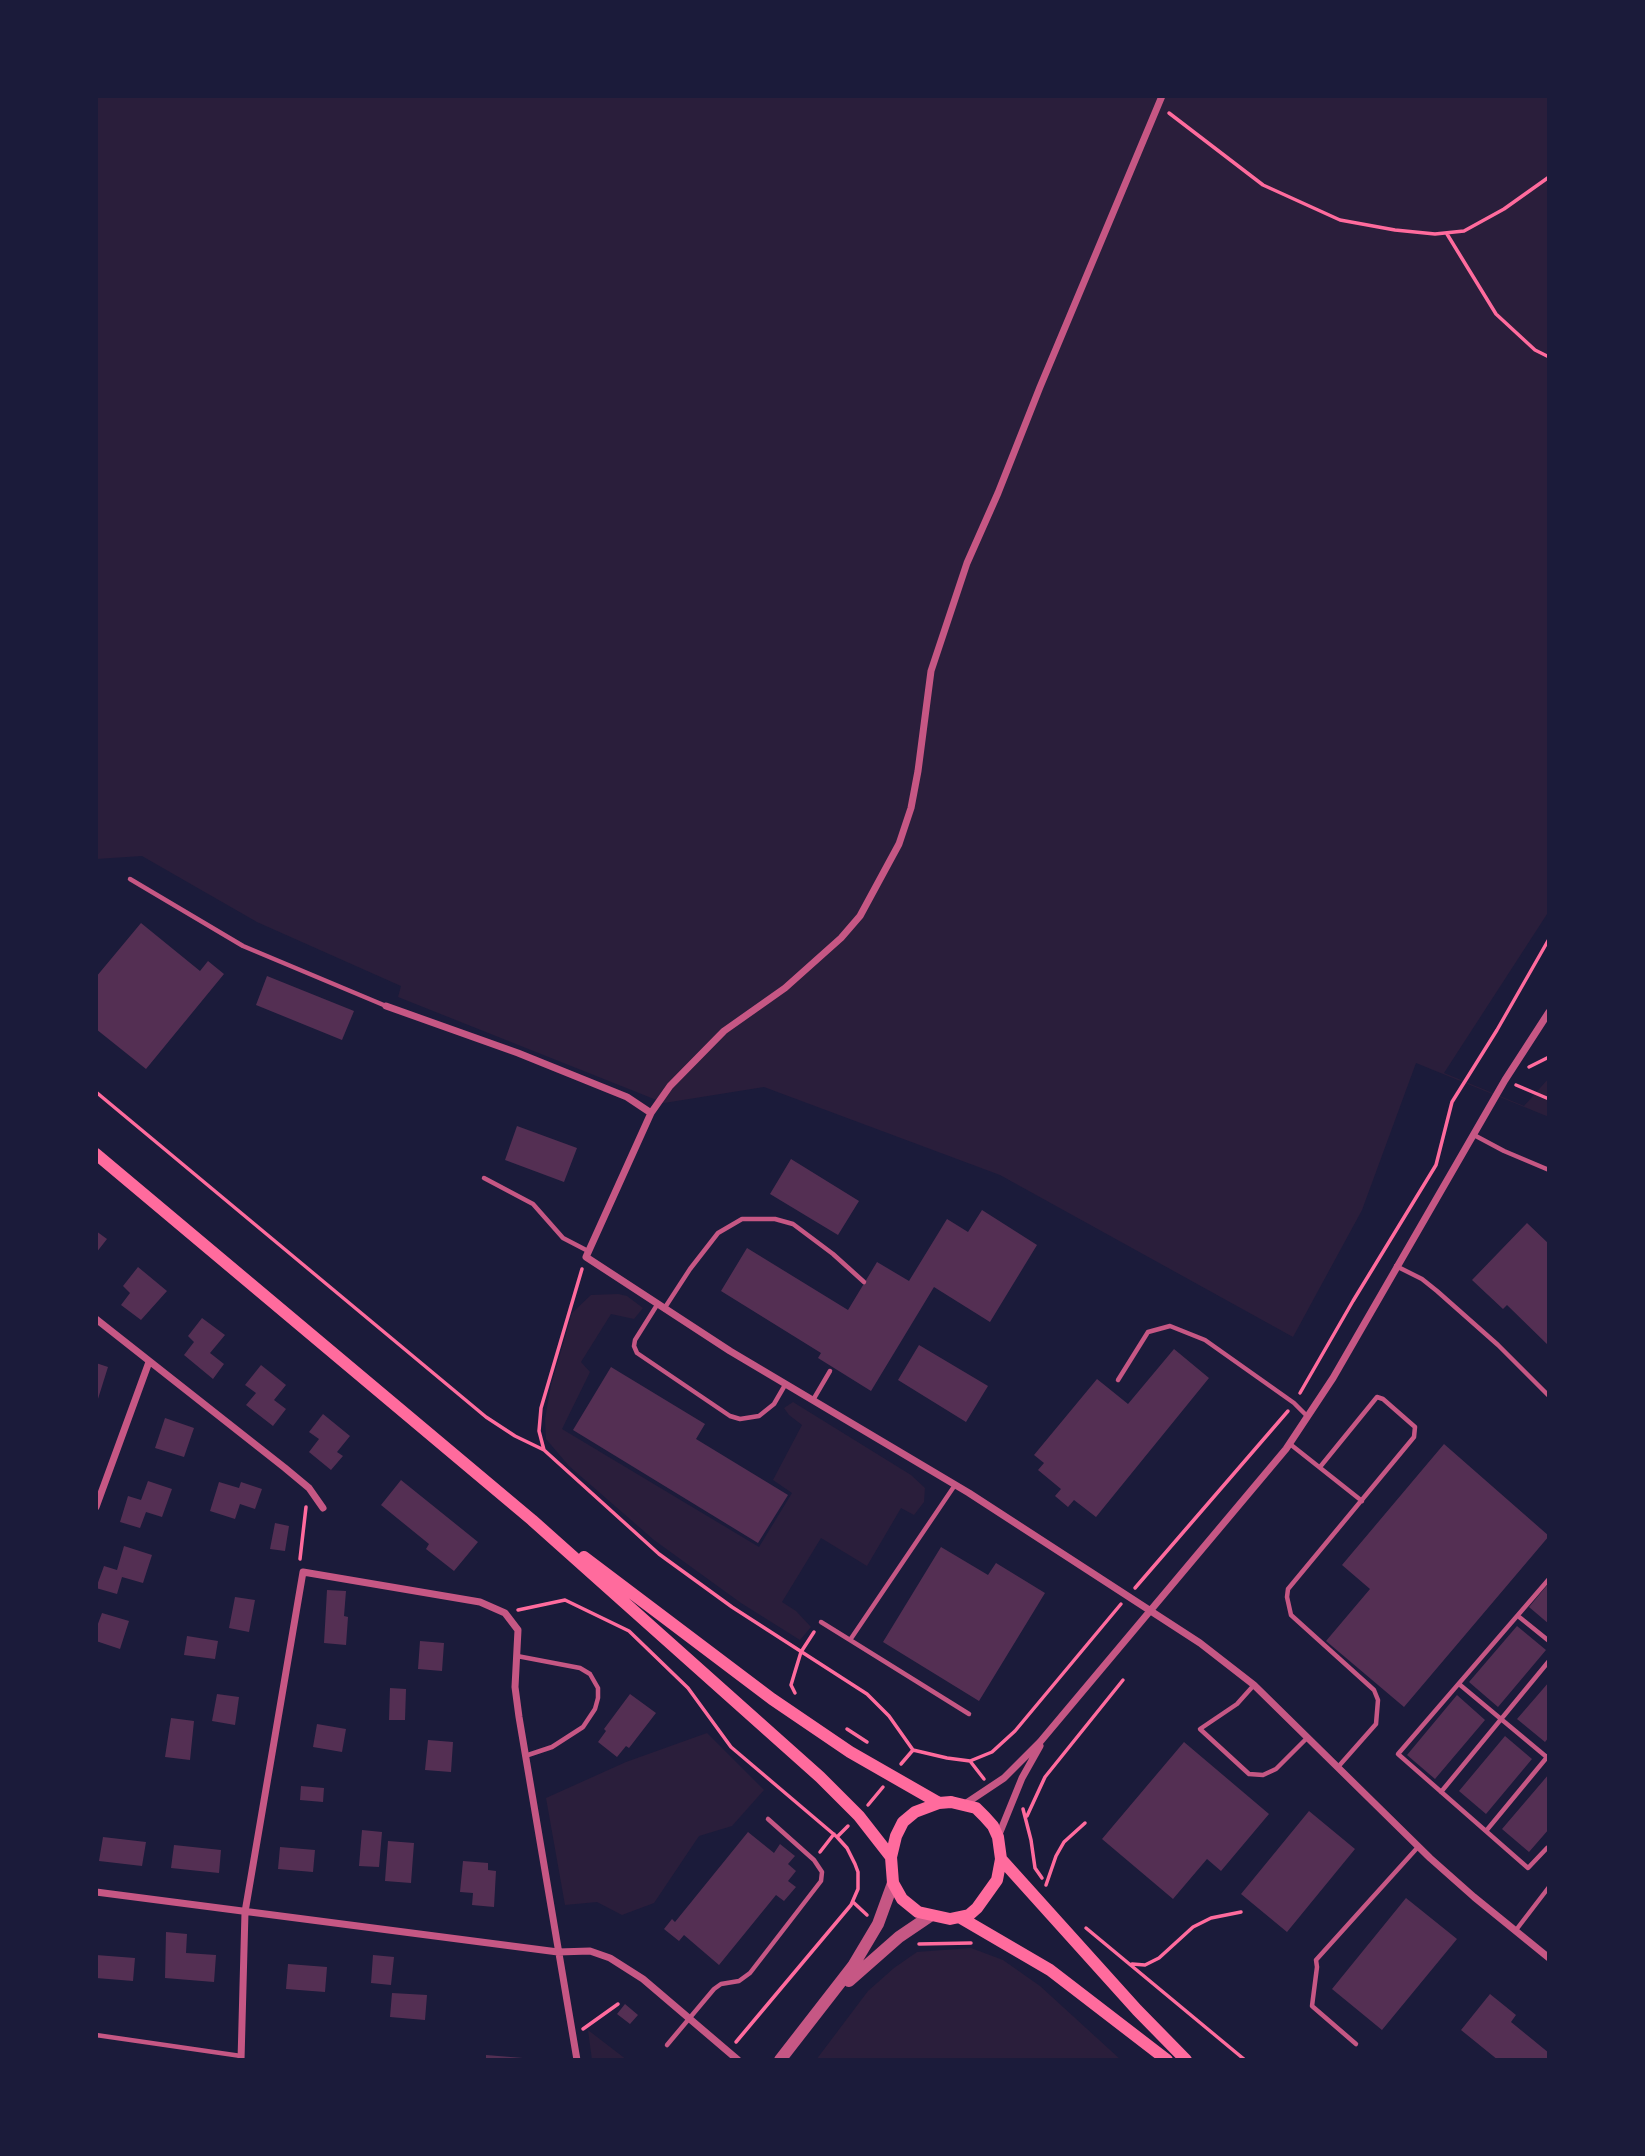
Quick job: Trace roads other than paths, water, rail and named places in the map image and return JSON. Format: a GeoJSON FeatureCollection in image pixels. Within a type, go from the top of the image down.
{"type":"FeatureCollection","features":[{"type":"Feature","properties":{"kind":"main road"},"geometry":{"type":"LineString","coordinates":[[96,1154],[532,1520],[762,1723],[859,1815],[891,1857]]}},
{"type":"Feature","properties":{"kind":"main road"},"geometry":{"type":"LineString","coordinates":[[532,1520],[619,1582],[772,1699],[891,1777],[939,1803]]}},
{"type":"Feature","properties":{"kind":"main road"},"geometry":{"type":"LineString","coordinates":[[939,1803],[965,1804],[976,1808],[985,1817],[998,1837],[1001,1859],[992,1889],[977,1908],[961,1918],[950,1919],[918,1912],[909,1906],[893,1883],[891,1857],[896,1836],[903,1822],[915,1812],[939,1803]]}},
{"type":"Feature","properties":{"kind":"main road"},"geometry":{"type":"LineString","coordinates":[[1001,1859],[1110,1981],[1186,2060]]}},
{"type":"Feature","properties":{"kind":"main road"},"geometry":{"type":"LineString","coordinates":[[961,1918],[1050,1970],[1167,2060]]}},
{"type":"Feature","properties":{"kind":"street"},"geometry":{"type":"LineString","coordinates":[[1162,96],[967,564],[931,671],[911,808],[899,844],[860,916],[841,938],[785,988],[724,1031],[670,1086],[651,1113],[587,1254],[660,1307],[955,1485],[1200,1643],[1254,1685],[1418,1847],[1474,1898],[1549,1958]]}},
{"type":"Feature","properties":{"kind":"street"},"geometry":{"type":"LineString","coordinates":[[386,1006],[518,1053],[627,1097],[651,1113]]}},
{"type":"Feature","properties":{"kind":"street"},"geometry":{"type":"LineString","coordinates":[[965,1804],[1004,1778],[1047,1733],[1151,1613],[1290,1444],[1309,1417],[1505,1080],[1549,1012]]}},
{"type":"Feature","properties":{"kind":"street"},"geometry":{"type":"LineString","coordinates":[[96,1319],[309,1488],[323,1508]]}},
{"type":"Feature","properties":{"kind":"street"},"geometry":{"type":"LineString","coordinates":[[96,1507],[149,1362]]}},
{"type":"Feature","properties":{"kind":"street"},"geometry":{"type":"LineString","coordinates":[[241,2058],[245,1912],[303,1572],[480,1602],[505,1613],[518,1630],[515,1687],[524,1756],[577,2060]]}},
{"type":"Feature","properties":{"kind":"street"},"geometry":{"type":"LineString","coordinates":[[998,1837],[1022,1778],[1047,1733]]}},
{"type":"Feature","properties":{"kind":"street"},"geometry":{"type":"LineString","coordinates":[[780,2060],[853,1966],[878,1924],[893,1883]]}},
{"type":"Feature","properties":{"kind":"street"},"geometry":{"type":"LineString","coordinates":[[96,1892],[558,1952],[590,1951],[610,1958],[643,1979],[738,2060]]}},
{"type":"Feature","properties":{"kind":"street"},"geometry":{"type":"LineString","coordinates":[[830,1997],[899,1937],[930,1916]]}},
{"type":"Feature","properties":{"kind":"lane"},"geometry":{"type":"LineString","coordinates":[[130,879],[243,946],[386,1006]]}},
{"type":"Feature","properties":{"kind":"lane"},"geometry":{"type":"LineString","coordinates":[[1473,1134],[1549,1170]]}},
{"type":"Feature","properties":{"kind":"lane"},"geometry":{"type":"LineString","coordinates":[[484,1178],[533,1204],[564,1238],[587,1254]]}},
{"type":"Feature","properties":{"kind":"lane"},"geometry":{"type":"LineString","coordinates":[[786,1384],[774,1404],[759,1416],[740,1419],[730,1416],[637,1353],[635,1340],[718,1233],[742,1219],[775,1219],[793,1224],[864,1282]]}},
{"type":"Feature","properties":{"kind":"lane"},"geometry":{"type":"LineString","coordinates":[[1396,1266],[1422,1279],[1437,1291],[1498,1345],[1549,1396]]}},
{"type":"Feature","properties":{"kind":"lane"},"geometry":{"type":"LineString","coordinates":[[1118,1380],[1148,1332],[1170,1326],[1205,1340],[1294,1403],[1309,1417]]}},
{"type":"Feature","properties":{"kind":"lane"},"geometry":{"type":"LineString","coordinates":[[813,1400],[830,1371]]}},
{"type":"Feature","properties":{"kind":"lane"},"geometry":{"type":"LineString","coordinates":[[1320,1467],[1377,1397],[1383,1399],[1415,1427],[1414,1437],[1288,1589],[1291,1615],[1374,1690],[1378,1700],[1376,1724],[1338,1767]]}},
{"type":"Feature","properties":{"kind":"lane"},"geometry":{"type":"LineString","coordinates":[[1290,1444],[1362,1501]]}},
{"type":"Feature","properties":{"kind":"lane"},"geometry":{"type":"LineString","coordinates":[[849,1640],[955,1485]]}},
{"type":"Feature","properties":{"kind":"lane"},"geometry":{"type":"LineString","coordinates":[[1549,1579],[1398,1754],[1528,1868],[1547,1848],[1549,1850]]}},
{"type":"Feature","properties":{"kind":"lane"},"geometry":{"type":"LineString","coordinates":[[1518,1616],[1549,1641]]}},
{"type":"Feature","properties":{"kind":"lane"},"geometry":{"type":"LineString","coordinates":[[821,1622],[969,1714]]}},
{"type":"Feature","properties":{"kind":"lane"},"geometry":{"type":"LineString","coordinates":[[516,1656],[580,1668],[590,1674],[598,1688],[595,1709],[583,1727],[552,1748],[524,1756]]}},
{"type":"Feature","properties":{"kind":"lane"},"geometry":{"type":"LineString","coordinates":[[1441,1791],[1549,1661]]}},
{"type":"Feature","properties":{"kind":"lane"},"geometry":{"type":"LineString","coordinates":[[1254,1685],[1237,1704],[1200,1729],[1249,1774],[1263,1775],[1276,1769],[1308,1736]]}},
{"type":"Feature","properties":{"kind":"lane"},"geometry":{"type":"LineString","coordinates":[[1459,1685],[1548,1757],[1486,1831]]}},
{"type":"Feature","properties":{"kind":"lane"},"geometry":{"type":"LineString","coordinates":[[667,2045],[714,1989],[721,1984],[739,1981],[750,1973],[821,1881],[822,1872],[814,1860],[768,1819]]}},
{"type":"Feature","properties":{"kind":"lane"},"geometry":{"type":"LineString","coordinates":[[1356,2044],[1312,2006],[1316,1960],[1418,1847]]}},
{"type":"Feature","properties":{"kind":"lane"},"geometry":{"type":"LineString","coordinates":[[1515,1931],[1549,1887]]}},
{"type":"Feature","properties":{"kind":"lane"},"geometry":{"type":"LineString","coordinates":[[96,2035],[241,2058]]}}]}
